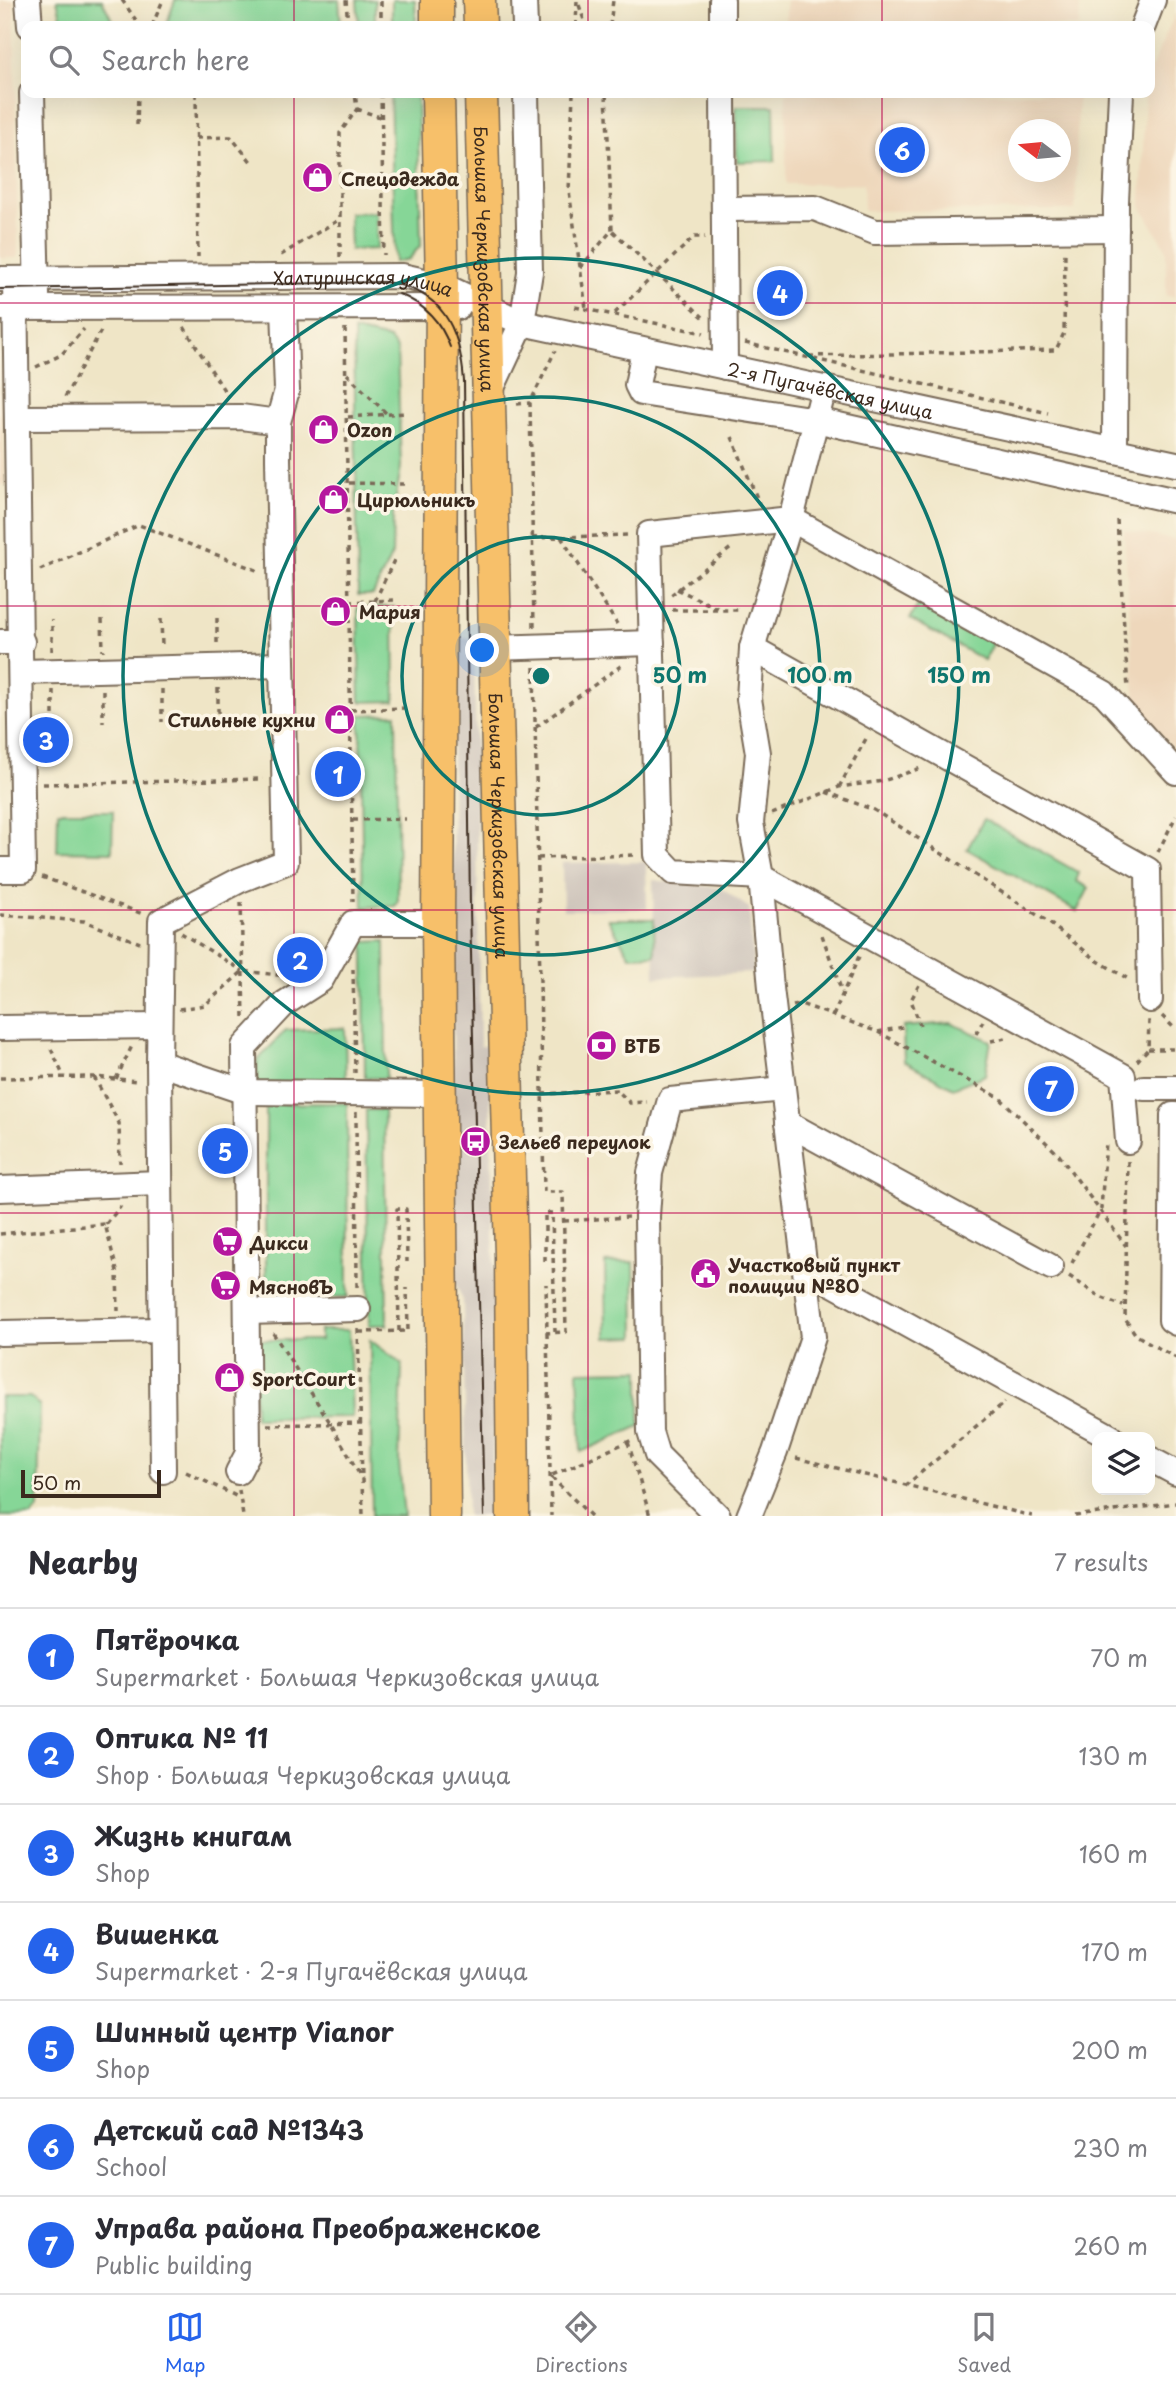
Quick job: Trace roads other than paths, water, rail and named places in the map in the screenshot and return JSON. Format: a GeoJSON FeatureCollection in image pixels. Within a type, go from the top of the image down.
{"type":"FeatureCollection","features":[{"type":"Feature","properties":{"kind":"main road"},"geometry":{"type":"LineString","coordinates":[[437,0],[437,21]]}},
{"type":"Feature","properties":{"kind":"main road"},"geometry":{"type":"LineString","coordinates":[[479,0],[480,21]]}},
{"type":"Feature","properties":{"kind":"main road"},"geometry":{"type":"LineString","coordinates":[[438,98],[442,296],[438,923],[444,1516]]}},
{"type":"Feature","properties":{"kind":"main road","name":"Большая Черкизовская улица"},"geometry":{"type":"LineString","coordinates":[[481,98],[486,308],[502,400],[493,648],[511,1256],[513,1516]]}},
{"type":"Feature","properties":{"kind":"street"},"geometry":{"type":"LineString","coordinates":[[29,0],[30,21]]}},
{"type":"Feature","properties":{"kind":"street"},"geometry":{"type":"LineString","coordinates":[[524,0],[525,21]]}},
{"type":"Feature","properties":{"kind":"street"},"geometry":{"type":"LineString","coordinates":[[722,0],[722,21]]}},
{"type":"Feature","properties":{"kind":"street"},"geometry":{"type":"LineString","coordinates":[[1145,21],[1153,0]]}},
{"type":"Feature","properties":{"kind":"street"},"geometry":{"type":"LineString","coordinates":[[12,870],[23,784],[23,672],[11,642],[20,581],[17,279],[32,98]]}},
{"type":"Feature","properties":{"kind":"street"},"geometry":{"type":"LineString","coordinates":[[502,400],[522,323],[530,272],[526,98]]}},
{"type":"Feature","properties":{"kind":"street"},"geometry":{"type":"LineString","coordinates":[[723,98],[725,367]]}},
{"type":"Feature","properties":{"kind":"street"},"geometry":{"type":"LineString","coordinates":[[1115,450],[1116,229],[1121,98]]}},
{"type":"Feature","properties":{"kind":"street"},"geometry":{"type":"LineString","coordinates":[[724,209],[815,208],[874,232],[1116,229]]}},
{"type":"Feature","properties":{"kind":"street","name":"Халтуринская улица"},"geometry":{"type":"LineString","coordinates":[[17,279],[384,274],[442,296],[486,308]]}},
{"type":"Feature","properties":{"kind":"street","name":"Халтуринская улица"},"geometry":{"type":"LineString","coordinates":[[18,307],[284,308],[442,296]]}},
{"type":"Feature","properties":{"kind":"street"},"geometry":{"type":"LineString","coordinates":[[175,1471],[161,1330],[159,1073],[154,1021],[159,951],[162,921],[240,880],[286,862],[278,422],[288,390],[284,308]]}},
{"type":"Feature","properties":{"kind":"street","name":"2-я Пугачёвская улица"},"geometry":{"type":"LineString","coordinates":[[486,308],[522,323],[1176,464]]}},
{"type":"Feature","properties":{"kind":"street"},"geometry":{"type":"LineString","coordinates":[[644,350],[637,385],[641,393],[816,420],[1176,501]]}},
{"type":"Feature","properties":{"kind":"street"},"geometry":{"type":"LineString","coordinates":[[749,1516],[775,1452],[813,1336],[761,877],[751,823],[758,753],[749,699],[752,648],[761,610],[791,519],[824,388]]}},
{"type":"Feature","properties":{"kind":"street"},"geometry":{"type":"LineString","coordinates":[[17,418],[241,417],[278,422]]}},
{"type":"Feature","properties":{"kind":"street"},"geometry":{"type":"LineString","coordinates":[[1117,1136],[1124,1076],[761,877],[673,872],[657,855],[640,643],[650,599],[649,534],[791,519],[1104,693],[1130,718],[1176,772]]}},
{"type":"Feature","properties":{"kind":"street"},"geometry":{"type":"LineString","coordinates":[[493,648],[640,643]]}},
{"type":"Feature","properties":{"kind":"street"},"geometry":{"type":"LineString","coordinates":[[752,648],[1148,870],[1150,996]]}},
{"type":"Feature","properties":{"kind":"street"},"geometry":{"type":"LineString","coordinates":[[23,672],[281,665]]}},
{"type":"Feature","properties":{"kind":"street"},"geometry":{"type":"LineString","coordinates":[[238,1472],[248,1453],[253,1312],[244,1047],[285,1003],[321,980],[353,923],[438,923]]}},
{"type":"Feature","properties":{"kind":"street"},"geometry":{"type":"LineString","coordinates":[[0,1028],[154,1021]]}},
{"type":"Feature","properties":{"kind":"street"},"geometry":{"type":"LineString","coordinates":[[159,1073],[245,1092],[439,1094]]}},
{"type":"Feature","properties":{"kind":"street"},"geometry":{"type":"LineString","coordinates":[[1144,1088],[1176,1088]]}},
{"type":"Feature","properties":{"kind":"street"},"geometry":{"type":"LineString","coordinates":[[718,1516],[639,1437],[650,1173],[670,1100],[783,1089]]}},
{"type":"Feature","properties":{"kind":"street"},"geometry":{"type":"LineString","coordinates":[[1176,1115],[1173,1115],[1171,1320],[1176,1323]]}},
{"type":"Feature","properties":{"kind":"street"},"geometry":{"type":"LineString","coordinates":[[787,1123],[1051,1267]]}},
{"type":"Feature","properties":{"kind":"street"},"geometry":{"type":"LineString","coordinates":[[0,1189],[160,1183]]}},
{"type":"Feature","properties":{"kind":"street"},"geometry":{"type":"LineString","coordinates":[[806,1269],[1102,1432]]}},
{"type":"Feature","properties":{"kind":"street"},"geometry":{"type":"LineString","coordinates":[[253,1312],[358,1321]]}},
{"type":"Feature","properties":{"kind":"street"},"geometry":{"type":"LineString","coordinates":[[0,1333],[161,1330]]}},
{"type":"Feature","properties":{"kind":"street"},"geometry":{"type":"LineString","coordinates":[[1155,1462],[1176,1473]]}},
{"type":"Feature","properties":{"kind":"tram line"},"geometry":{"type":"LineString","coordinates":[[0,289],[384,282],[404,286],[434,302],[452,328],[458,344],[464,381],[470,909],[484,1516]]}},
{"type":"Feature","properties":{"kind":"tram line"},"geometry":{"type":"LineString","coordinates":[[399,294],[430,314],[442,329],[450,347]]}},
{"type":"Feature","properties":{"kind":"place","name":"Детский сад №1343"},"geometry":{"type":"Point","coordinates":[902,150]}},
{"type":"Feature","properties":{"kind":"place","name":"Спецодежда"},"geometry":{"type":"Point","coordinates":[318,178]}},
{"type":"Feature","properties":{"kind":"place","name":"Вишенка"},"geometry":{"type":"Point","coordinates":[780,293]}},
{"type":"Feature","properties":{"kind":"place","name":"Ozon"},"geometry":{"type":"Point","coordinates":[324,429]}},
{"type":"Feature","properties":{"kind":"place","name":"Цирюльникъ"},"geometry":{"type":"Point","coordinates":[334,499]}},
{"type":"Feature","properties":{"kind":"place","name":"Мария"},"geometry":{"type":"Point","coordinates":[336,611]}},
{"type":"Feature","properties":{"kind":"place","name":"Стильные кухни"},"geometry":{"type":"Point","coordinates":[339,719]}},
{"type":"Feature","properties":{"kind":"place","name":"Жизнь книгам"},"geometry":{"type":"Point","coordinates":[46,740]}},
{"type":"Feature","properties":{"kind":"place","name":"Пятёрочка"},"geometry":{"type":"Point","coordinates":[338,774]}},
{"type":"Feature","properties":{"kind":"place","name":"Оптика № 11"},"geometry":{"type":"Point","coordinates":[300,960]}},
{"type":"Feature","properties":{"kind":"place","name":"ВТБ"},"geometry":{"type":"Point","coordinates":[601,1045]}},
{"type":"Feature","properties":{"kind":"place","name":"Управа района Преображенское"},"geometry":{"type":"Point","coordinates":[1051,1089]}},
{"type":"Feature","properties":{"kind":"place","name":"Зельев переулок"},"geometry":{"type":"Point","coordinates":[476,1141]}},
{"type":"Feature","properties":{"kind":"place","name":"Шинный центр Vianor"},"geometry":{"type":"Point","coordinates":[225,1151]}},
{"type":"Feature","properties":{"kind":"place","name":"Дикси"},"geometry":{"type":"Point","coordinates":[227,1242]}},
{"type":"Feature","properties":{"kind":"place","name":"Участковый пункт полиции №80"},"geometry":{"type":"Point","coordinates":[705,1274]}},
{"type":"Feature","properties":{"kind":"place","name":"МясновЪ"},"geometry":{"type":"Point","coordinates":[226,1286]}},
{"type":"Feature","properties":{"kind":"place","name":"SportCourt"},"geometry":{"type":"Point","coordinates":[229,1378]}}]}
